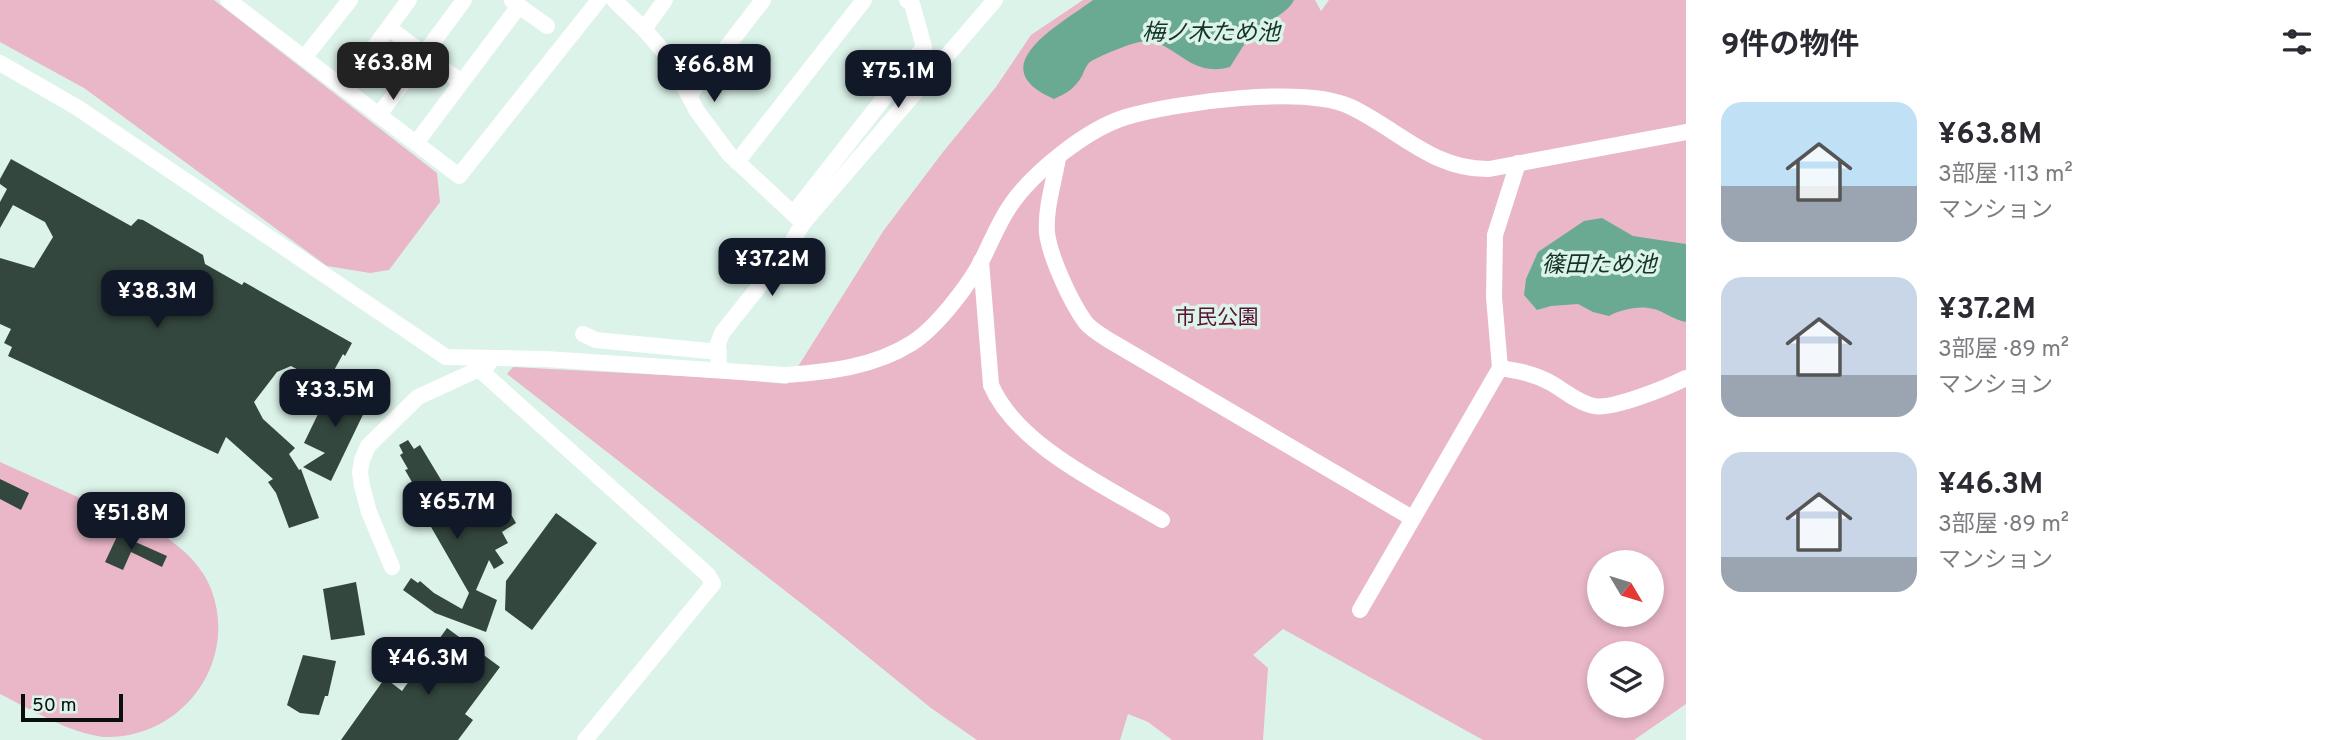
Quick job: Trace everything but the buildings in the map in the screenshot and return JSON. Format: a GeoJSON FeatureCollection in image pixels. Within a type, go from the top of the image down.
{"type":"FeatureCollection","features":[{"type":"Feature","properties":{"kind":"street"},"geometry":{"type":"LineString","coordinates":[[228,0],[459,176],[599,0]]}},
{"type":"Feature","properties":{"kind":"street"},"geometry":{"type":"LineString","coordinates":[[304,58],[350,0]]}},
{"type":"Feature","properties":{"kind":"street"},"geometry":{"type":"LineString","coordinates":[[344,88],[410,0]]}},
{"type":"Feature","properties":{"kind":"street"},"geometry":{"type":"LineString","coordinates":[[379,115],[464,0]]}},
{"type":"Feature","properties":{"kind":"street"},"geometry":{"type":"LineString","coordinates":[[614,0],[644,29],[668,58],[697,111],[737,162],[798,219]]}},
{"type":"Feature","properties":{"kind":"street"},"geometry":{"type":"LineString","coordinates":[[644,29],[665,0]]}},
{"type":"Feature","properties":{"kind":"street"},"geometry":{"type":"LineString","coordinates":[[689,96],[763,0]]}},
{"type":"Feature","properties":{"kind":"street"},"geometry":{"type":"LineString","coordinates":[[737,162],[864,0]]}},
{"type":"Feature","properties":{"kind":"street"},"geometry":{"type":"LineString","coordinates":[[719,370],[718,344],[727,324],[787,251],[798,219],[924,47],[912,4],[907,0]]}},
{"type":"Feature","properties":{"kind":"street"},"geometry":{"type":"LineString","coordinates":[[798,219],[995,0]]}},
{"type":"Feature","properties":{"kind":"street"},"geometry":{"type":"LineString","coordinates":[[415,143],[515,3],[547,26]]}},
{"type":"Feature","properties":{"kind":"street"},"geometry":{"type":"LineString","coordinates":[[389,28],[461,82]]}},
{"type":"Feature","properties":{"kind":"street"},"geometry":{"type":"LineString","coordinates":[[0,63],[78,107],[446,357],[502,357],[785,375],[854,368],[912,343],[929,330],[943,314],[981,261],[1010,206],[1030,182],[1081,139],[1105,124],[1127,117],[1202,103],[1320,97],[1352,107],[1441,161],[1472,169],[1489,169],[1686,132]]}},
{"type":"Feature","properties":{"kind":"street"},"geometry":{"type":"LineString","coordinates":[[1058,158],[1047,218],[1047,234],[1064,281],[1087,323],[1112,342],[1412,518]]}},
{"type":"Feature","properties":{"kind":"street"},"geometry":{"type":"LineString","coordinates":[[1360,610],[1500,368],[1494,297],[1495,235],[1518,163]]}},
{"type":"Feature","properties":{"kind":"street"},"geometry":{"type":"LineString","coordinates":[[981,261],[991,385],[998,402],[1020,428],[1050,452],[1161,520]]}},
{"type":"Feature","properties":{"kind":"street"},"geometry":{"type":"LineString","coordinates":[[583,334],[596,340],[719,352]]}},
{"type":"Feature","properties":{"kind":"street"},"geometry":{"type":"LineString","coordinates":[[393,567],[369,512],[360,472],[368,446],[418,397],[480,370],[502,357]]}},
{"type":"Feature","properties":{"kind":"street"},"geometry":{"type":"LineString","coordinates":[[1500,368],[1526,372],[1579,400],[1593,406],[1605,407],[1686,378]]}},
{"type":"Feature","properties":{"kind":"street"},"geometry":{"type":"LineString","coordinates":[[480,370],[708,575],[713,584],[585,740]]}},
{"type":"Feature","properties":{"kind":"green space"},"geometry":{"type":"Polygon","coordinates":[[[0,0],[214,0],[437,173],[440,202],[389,270],[370,273],[327,266],[84,88],[0,42],[0,0]]]}},
{"type":"Feature","properties":{"kind":"green space","name":"市民公園"},"geometry":{"type":"Polygon","coordinates":[[[1083,0],[1315,0],[1321,11],[1329,0],[1686,0],[1686,704],[1634,740],[1483,740],[1283,629],[1253,655],[1268,668],[1263,740],[1172,740],[1148,722],[1128,714],[1120,740],[977,740],[931,708],[507,374],[513,367],[787,384],[884,230],[996,87],[1031,35],[1083,0]]]}},
{"type":"Feature","properties":{"kind":"green space"},"geometry":{"type":"Polygon","coordinates":[[[0,462],[162,535],[177,545],[203,573],[211,589],[218,616],[217,643],[210,668],[198,691],[180,710],[158,725],[132,734],[103,737],[50,720],[0,694],[0,462]]]}},
{"type":"Feature","properties":{"kind":"water","name":"梅ノ木ため池"},"geometry":{"type":"Polygon","coordinates":[[[1093,0],[1294,0],[1286,10],[1252,35],[1230,67],[1202,67],[1163,45],[1140,42],[1090,62],[1073,87],[1054,99],[1033,87],[1024,73],[1025,60],[1033,46],[1047,33],[1093,0]]]}},
{"type":"Feature","properties":{"kind":"water","name":"篠田ため池"},"geometry":{"type":"Polygon","coordinates":[[[1602,218],[1633,236],[1686,244],[1686,322],[1658,310],[1643,307],[1619,311],[1609,316],[1578,304],[1537,310],[1524,295],[1526,279],[1538,252],[1584,221],[1602,218]]]}}]}
